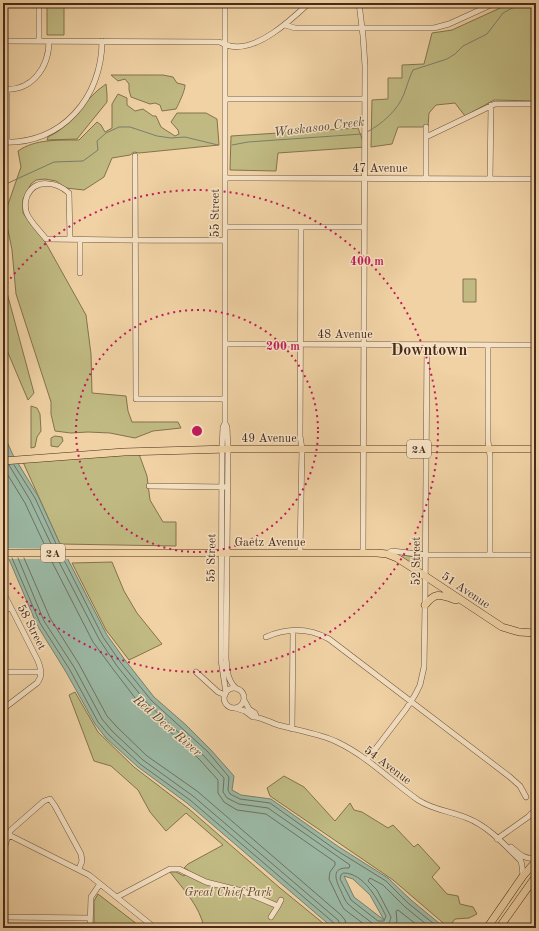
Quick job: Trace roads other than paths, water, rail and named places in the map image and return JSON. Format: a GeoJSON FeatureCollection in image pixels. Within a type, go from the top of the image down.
{"type":"FeatureCollection","features":[{"type":"Feature","properties":{"kind":"main road","name":"49 Avenue"},"geometry":{"type":"LineString","coordinates":[[3,461],[124,452],[225,449],[536,449]]}},
{"type":"Feature","properties":{"kind":"main road","name":"Gaetz Avenue"},"geometry":{"type":"LineString","coordinates":[[3,553],[363,552],[387,554]]}},
{"type":"Feature","properties":{"kind":"main road","name":"51 Avenue"},"geometry":{"type":"LineString","coordinates":[[387,554],[397,558],[502,627],[516,632],[534,634]]}},
{"type":"Feature","properties":{"kind":"main road"},"geometry":{"type":"LineString","coordinates":[[425,605],[431,598],[437,595],[463,602]]}},
{"type":"Feature","properties":{"kind":"main road"},"geometry":{"type":"LineString","coordinates":[[487,928],[536,860]]}},
{"type":"Feature","properties":{"kind":"main road"},"geometry":{"type":"LineString","coordinates":[[499,928],[536,876]]}},
{"type":"Feature","properties":{"kind":"street"},"geometry":{"type":"LineString","coordinates":[[39,3],[39,41]]}},
{"type":"Feature","properties":{"kind":"street","name":"55 Street"},"geometry":{"type":"LineString","coordinates":[[225,3],[225,423],[227,427],[225,449],[221,660],[225,694]]}},
{"type":"Feature","properties":{"kind":"street"},"geometry":{"type":"LineString","coordinates":[[3,42],[219,42],[232,46],[248,46],[285,26],[309,3]]}},
{"type":"Feature","properties":{"kind":"street"},"geometry":{"type":"LineString","coordinates":[[358,3],[364,54],[365,99],[363,552]]}},
{"type":"Feature","properties":{"kind":"street"},"geometry":{"type":"LineString","coordinates":[[482,3],[482,9]]}},
{"type":"Feature","properties":{"kind":"street"},"geometry":{"type":"LineString","coordinates":[[285,26],[293,28],[438,28],[495,3]]}},
{"type":"Feature","properties":{"kind":"street"},"geometry":{"type":"LineString","coordinates":[[49,41],[44,66],[37,76],[22,86],[5,89],[5,142],[27,140],[46,133],[64,123],[75,113],[90,94],[96,81],[101,58],[102,41]]}},
{"type":"Feature","properties":{"kind":"street"},"geometry":{"type":"LineString","coordinates":[[225,99],[365,99]]}},
{"type":"Feature","properties":{"kind":"street"},"geometry":{"type":"LineString","coordinates":[[426,136],[497,104],[536,104]]}},
{"type":"Feature","properties":{"kind":"street"},"geometry":{"type":"LineString","coordinates":[[490,179],[491,106]]}},
{"type":"Feature","properties":{"kind":"street"},"geometry":{"type":"LineString","coordinates":[[426,126],[426,178]]}},
{"type":"Feature","properties":{"kind":"street"},"geometry":{"type":"LineString","coordinates":[[135,156],[136,399],[225,399]]}},
{"type":"Feature","properties":{"kind":"street","name":"47 Avenue"},"geometry":{"type":"LineString","coordinates":[[225,178],[536,179]]}},
{"type":"Feature","properties":{"kind":"street"},"geometry":{"type":"LineString","coordinates":[[70,239],[69,193],[63,188],[52,184],[43,183],[33,187],[29,192],[25,208],[27,214],[46,239],[225,240]]}},
{"type":"Feature","properties":{"kind":"street"},"geometry":{"type":"LineString","coordinates":[[225,227],[364,227]]}},
{"type":"Feature","properties":{"kind":"street"},"geometry":{"type":"LineString","coordinates":[[300,552],[302,449],[300,436],[301,227]]}},
{"type":"Feature","properties":{"kind":"street"},"geometry":{"type":"LineString","coordinates":[[80,239],[80,272]]}},
{"type":"Feature","properties":{"kind":"street","name":"48 Avenue"},"geometry":{"type":"LineString","coordinates":[[225,344],[536,346]]}},
{"type":"Feature","properties":{"kind":"street","name":"52 Street"},"geometry":{"type":"LineString","coordinates":[[367,760],[411,702],[417,691],[423,672],[426,555],[427,345]]}},
{"type":"Feature","properties":{"kind":"street"},"geometry":{"type":"LineString","coordinates":[[488,345],[490,555]]}},
{"type":"Feature","properties":{"kind":"street"},"geometry":{"type":"LineString","coordinates":[[150,486],[225,487]]}},
{"type":"Feature","properties":{"kind":"street","name":"Gaetz Avenue"},"geometry":{"type":"LineString","coordinates":[[387,554],[392,551],[426,555],[536,555]]}},
{"type":"Feature","properties":{"kind":"street","name":"55 Street"},"geometry":{"type":"LineString","coordinates":[[224,553],[227,665],[230,682],[237,689]]}},
{"type":"Feature","properties":{"kind":"street","name":"58 Street"},"geometry":{"type":"LineString","coordinates":[[3,592],[38,661],[41,672]]}},
{"type":"Feature","properties":{"kind":"street"},"geometry":{"type":"LineString","coordinates":[[3,611],[11,608]]}},
{"type":"Feature","properties":{"kind":"street"},"geometry":{"type":"LineString","coordinates":[[292,729],[293,631]]}},
{"type":"Feature","properties":{"kind":"street"},"geometry":{"type":"LineString","coordinates":[[266,637],[276,633],[293,631],[309,632],[329,640],[510,777],[520,786],[526,797]]}},
{"type":"Feature","properties":{"kind":"street"},"geometry":{"type":"LineString","coordinates":[[3,672],[41,672],[40,680],[37,683],[3,709]]}},
{"type":"Feature","properties":{"kind":"street"},"geometry":{"type":"LineString","coordinates":[[196,672],[218,692],[225,694]]}},
{"type":"Feature","properties":{"kind":"street"},"geometry":{"type":"LineString","coordinates":[[231,689],[237,689],[242,692],[244,700],[241,706],[231,708],[226,704],[224,698],[225,694],[231,689]]}},
{"type":"Feature","properties":{"kind":"street","name":"54 Avenue"},"geometry":{"type":"LineString","coordinates":[[244,700],[249,709],[255,713],[256,716]]}},
{"type":"Feature","properties":{"kind":"street","name":"54 Avenue"},"geometry":{"type":"LineString","coordinates":[[235,708],[270,723],[336,742],[367,760],[419,801],[437,810],[468,818],[499,840]]}},
{"type":"Feature","properties":{"kind":"street"},"geometry":{"type":"LineString","coordinates":[[3,852],[8,834],[13,828],[44,800],[50,799],[81,854],[82,861],[79,869]]}},
{"type":"Feature","properties":{"kind":"street"},"geometry":{"type":"LineString","coordinates":[[499,840],[536,809]]}},
{"type":"Feature","properties":{"kind":"street"},"geometry":{"type":"LineString","coordinates":[[3,832],[89,875],[155,928]]}},
{"type":"Feature","properties":{"kind":"street"},"geometry":{"type":"LineString","coordinates":[[499,840],[524,857],[536,860]]}},
{"type":"Feature","properties":{"kind":"street"},"geometry":{"type":"LineString","coordinates":[[499,840],[520,862],[523,876]]}},
{"type":"Feature","properties":{"kind":"street"},"geometry":{"type":"LineString","coordinates":[[117,897],[170,869],[176,868],[206,882],[242,890],[278,906]]}},
{"type":"Feature","properties":{"kind":"street"},"geometry":{"type":"LineString","coordinates":[[90,928],[92,895],[100,884]]}},
{"type":"Feature","properties":{"kind":"street"},"geometry":{"type":"LineString","coordinates":[[272,917],[281,900]]}},
{"type":"Feature","properties":{"kind":"street"},"geometry":{"type":"LineString","coordinates":[[3,918],[90,918]]}},
{"type":"Feature","properties":{"kind":"water","name":"Red Deer River"},"geometry":{"type":"Polygon","coordinates":[[[3,433],[13,455],[38,496],[60,544],[107,635],[154,697],[186,725],[234,776],[232,790],[241,795],[271,799],[339,847],[388,878],[411,900],[445,928],[333,928],[187,803],[138,767],[106,738],[95,724],[66,672],[37,625],[3,545],[3,433]],[[344,876],[354,897],[384,920],[370,895],[353,879],[344,876]]]}},
{"type":"Feature","properties":{"kind":"waterway","name":"Waskasoo Creek"},"geometry":{"type":"LineString","coordinates":[[367,132],[384,121],[398,106],[413,70],[447,59],[463,46],[487,34],[503,13],[522,3]]}},
{"type":"Feature","properties":{"kind":"waterway","name":"Waskasoo Creek"},"geometry":{"type":"LineString","coordinates":[[3,189],[6,184],[54,162],[83,161],[98,150],[97,141],[106,133],[119,127],[130,127],[157,136],[171,138],[185,137],[218,145]]}},
{"type":"Feature","properties":{"kind":"waterway","name":"Waskasoo Creek"},"geometry":{"type":"LineString","coordinates":[[232,145],[248,142],[362,134]]}},
{"type":"Feature","properties":{"kind":"district","name":"Downtown"},"geometry":{"type":"Point","coordinates":[429,349]}},
{"type":"Feature","properties":{"kind":"park label","name":"Great Chief Park"},"geometry":{"type":"Point","coordinates":[228,892]}}]}
